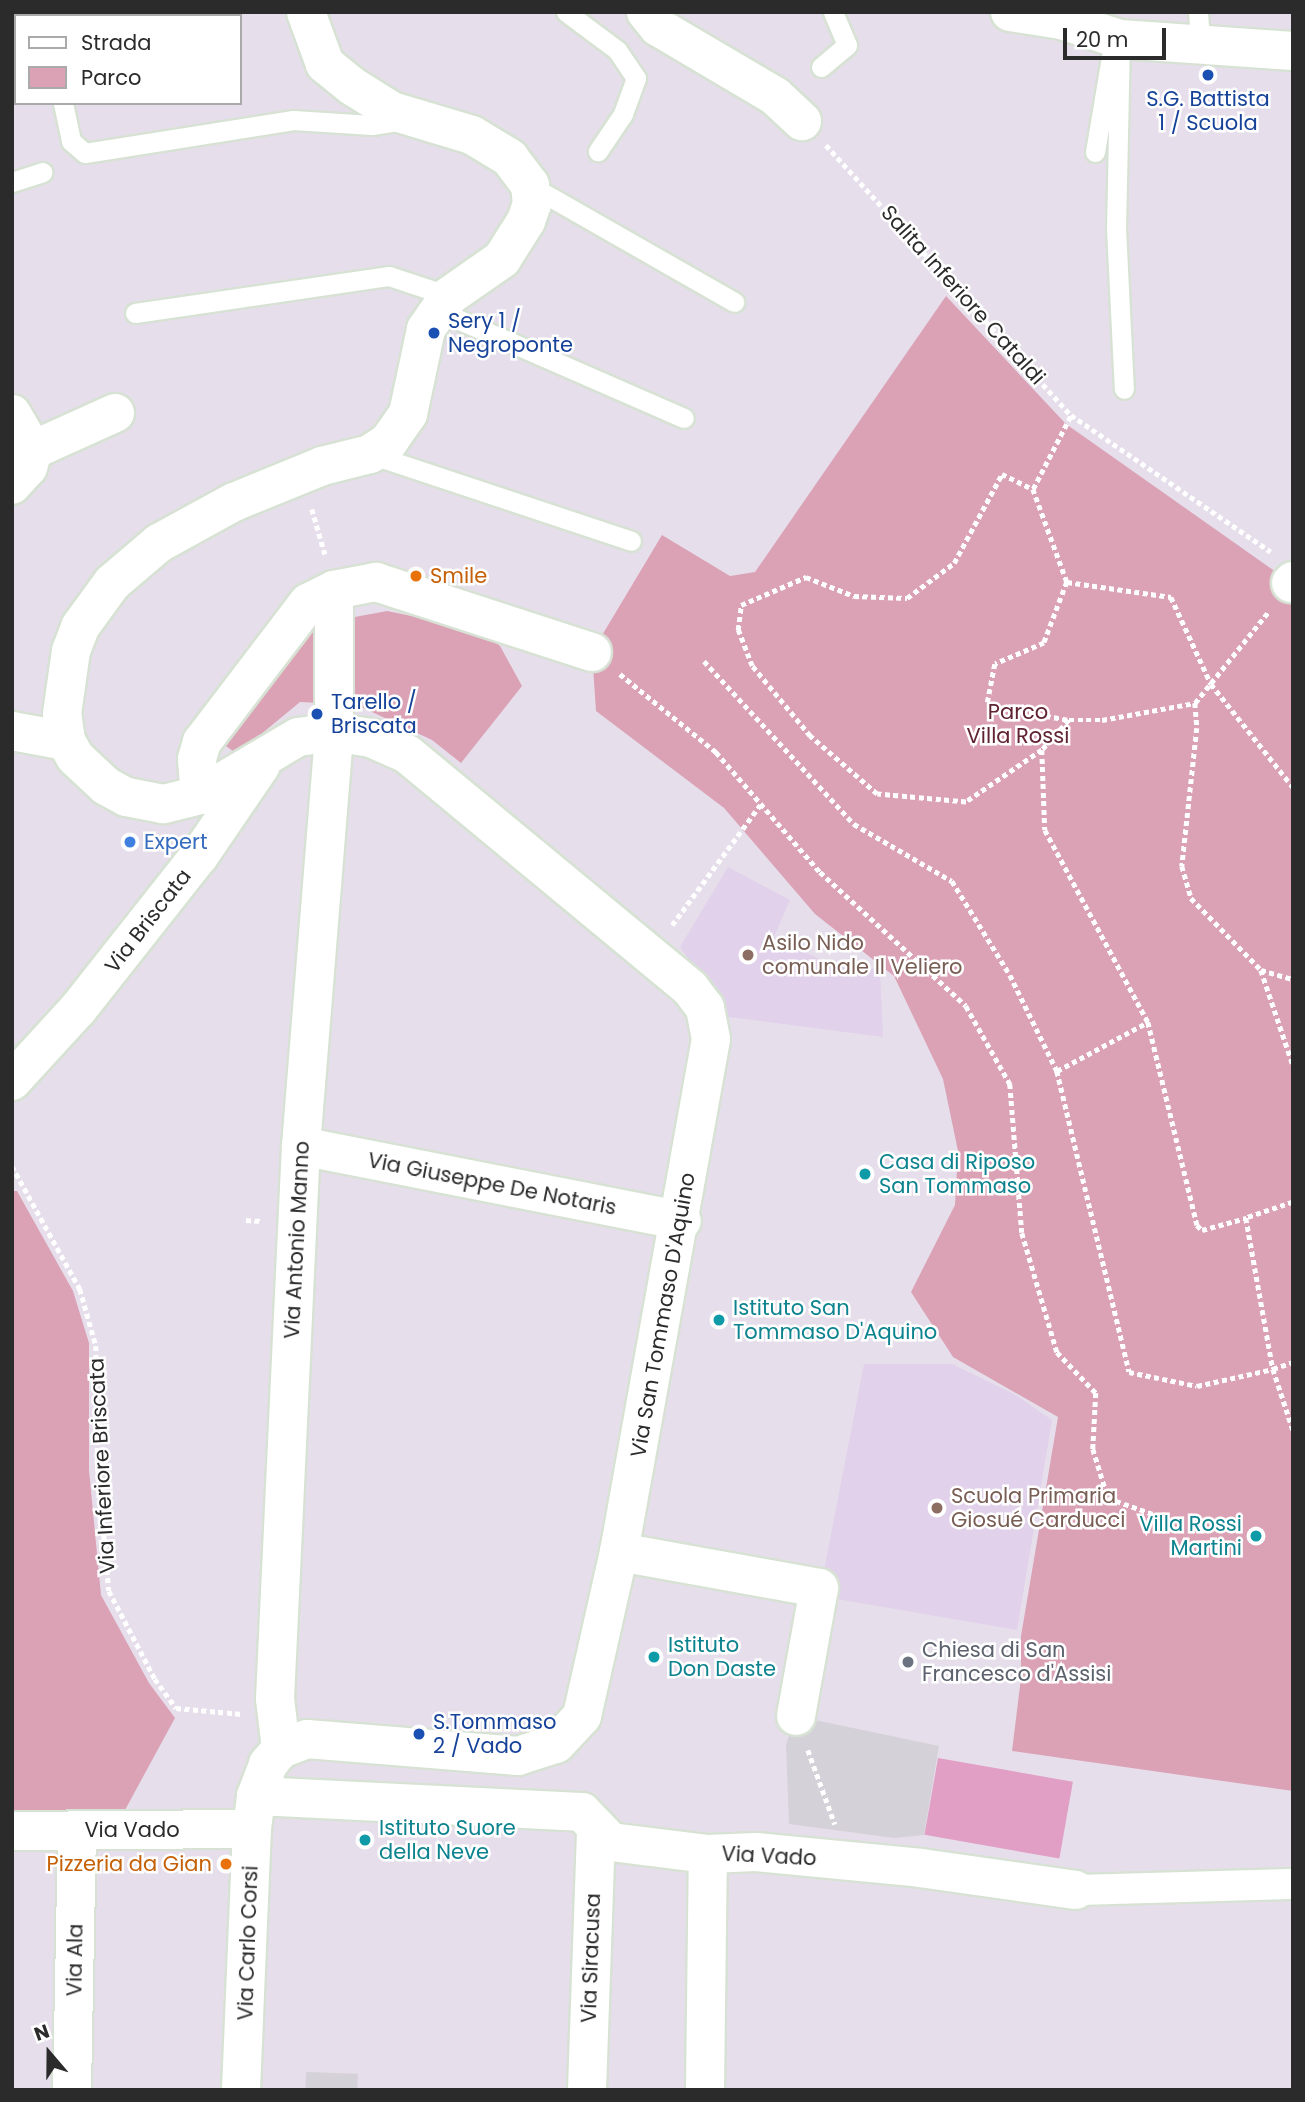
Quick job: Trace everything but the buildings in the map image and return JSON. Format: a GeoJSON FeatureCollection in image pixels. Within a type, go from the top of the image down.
{"type":"FeatureCollection","features":[{"type":"Feature","properties":{"kind":"street"},"geometry":{"type":"LineString","coordinates":[[12,732],[66,741],[62,714],[71,651],[87,616],[112,583],[159,543],[234,502],[302,474],[370,454],[403,425],[426,329],[444,304],[502,259],[526,221],[532,204],[530,186],[510,158],[492,145],[374,101],[335,73],[316,49],[306,12]]}},
{"type":"Feature","properties":{"kind":"street"},"geometry":{"type":"LineString","coordinates":[[646,12],[658,27],[775,96],[802,121]]}},
{"type":"Feature","properties":{"kind":"street"},"geometry":{"type":"LineString","coordinates":[[1010,12],[1061,16],[1120,40],[1199,27],[1293,51]]}},
{"type":"Feature","properties":{"kind":"street"},"geometry":{"type":"LineString","coordinates":[[33,450],[116,413]]}},
{"type":"Feature","properties":{"kind":"street"},"geometry":{"type":"LineString","coordinates":[[12,414],[33,450],[28,467],[12,485]]}},
{"type":"Feature","properties":{"kind":"street"},"geometry":{"type":"LineString","coordinates":[[200,795],[197,759],[202,742],[308,603],[332,579],[376,582],[592,652]]}},
{"type":"Feature","properties":{"kind":"street","name":"Via Antonio Manno"},"geometry":{"type":"LineString","coordinates":[[279,1733],[301,1146],[334,732],[332,579]]}},
{"type":"Feature","properties":{"kind":"street","name":"Via San Tommaso D'Aquino"},"geometry":{"type":"LineString","coordinates":[[66,741],[89,772],[126,797],[163,804],[200,795],[270,751],[298,737],[334,732],[371,738],[407,754],[690,988],[705,1008],[712,1039],[682,1221],[619,1552],[589,1697],[571,1732],[556,1744],[518,1756],[307,1739],[279,1733]]}},
{"type":"Feature","properties":{"kind":"street","name":"Via Briscata"},"geometry":{"type":"LineString","coordinates":[[12,1081],[78,1009],[199,856],[270,751]]}},
{"type":"Feature","properties":{"kind":"street","name":"Via Giuseppe De Notaris"},"geometry":{"type":"LineString","coordinates":[[301,1146],[682,1221]]}},
{"type":"Feature","properties":{"kind":"street"},"geometry":{"type":"LineString","coordinates":[[619,1552],[818,1588],[796,1716]]}},
{"type":"Feature","properties":{"kind":"street"},"geometry":{"type":"LineString","coordinates":[[254,1812],[279,1733]]}},
{"type":"Feature","properties":{"kind":"street","name":"Via Vado"},"geometry":{"type":"LineString","coordinates":[[12,1831],[77,1830],[254,1812],[582,1812],[611,1842],[708,1854],[797,1856],[1075,1891],[1293,1884]]}},
{"type":"Feature","properties":{"kind":"street","name":"Via Carlo Corsi"},"geometry":{"type":"LineString","coordinates":[[242,2090],[254,1812]]}},
{"type":"Feature","properties":{"kind":"street","name":"Via Siracusa"},"geometry":{"type":"LineString","coordinates":[[587,2090],[596,1827]]}},
{"type":"Feature","properties":{"kind":"street","name":"Via Ala"},"geometry":{"type":"LineString","coordinates":[[72,2090],[77,1830]]}},
{"type":"Feature","properties":{"kind":"street"},"geometry":{"type":"LineString","coordinates":[[705,2090],[708,1854]]}},
{"type":"Feature","properties":{"kind":"lane"},"geometry":{"type":"LineString","coordinates":[[566,12],[617,50],[636,78],[622,114],[598,151]]}},
{"type":"Feature","properties":{"kind":"lane"},"geometry":{"type":"LineString","coordinates":[[821,67],[847,46],[833,12]]}},
{"type":"Feature","properties":{"kind":"lane"},"geometry":{"type":"LineString","coordinates":[[1096,152],[1107,59],[1120,40]]}},
{"type":"Feature","properties":{"kind":"lane"},"geometry":{"type":"LineString","coordinates":[[1120,40],[1115,229],[1124,389]]}},
{"type":"Feature","properties":{"kind":"lane"},"geometry":{"type":"LineString","coordinates":[[63,105],[71,141],[85,153],[293,120],[372,125],[414,118]]}},
{"type":"Feature","properties":{"kind":"lane"},"geometry":{"type":"LineString","coordinates":[[12,182],[42,172]]}},
{"type":"Feature","properties":{"kind":"lane"},"geometry":{"type":"LineString","coordinates":[[530,186],[734,302]]}},
{"type":"Feature","properties":{"kind":"lane"},"geometry":{"type":"LineString","coordinates":[[135,313],[389,276],[684,418]]}},
{"type":"Feature","properties":{"kind":"lane"},"geometry":{"type":"LineString","coordinates":[[370,454],[631,541]]}},
{"type":"Feature","properties":{"kind":"path","name":"Salita Inferiore Cataldi"},"geometry":{"type":"LineString","coordinates":[[802,121],[1071,415],[1288,574]]}},
{"type":"Feature","properties":{"kind":"path"},"geometry":{"type":"LineString","coordinates":[[1033,489],[1071,415]]}},
{"type":"Feature","properties":{"kind":"path"},"geometry":{"type":"LineString","coordinates":[[302,474],[332,579]]}},
{"type":"Feature","properties":{"kind":"path"},"geometry":{"type":"LineString","coordinates":[[1069,720],[1042,750],[967,802],[877,794],[810,736],[752,666],[738,630],[741,605],[806,577],[853,596],[907,598],[954,563],[1002,474],[1033,489],[1067,582],[1044,643],[995,664],[987,705],[1069,720],[1149,715],[1195,703],[1288,574]]}},
{"type":"Feature","properties":{"kind":"path"},"geometry":{"type":"LineString","coordinates":[[1067,582],[1171,597],[1211,684],[1293,787]]}},
{"type":"Feature","properties":{"kind":"path"},"geometry":{"type":"LineString","coordinates":[[592,652],[716,752],[820,872],[966,1006],[1010,1084],[1022,1233],[1057,1352],[1096,1393],[1093,1449],[1108,1498],[1167,1519]]}},
{"type":"Feature","properties":{"kind":"path"},"geometry":{"type":"LineString","coordinates":[[704,662],[854,824],[951,881],[1010,975],[1057,1070],[1129,1372],[1197,1387],[1293,1362]]}},
{"type":"Feature","properties":{"kind":"path"},"geometry":{"type":"LineString","coordinates":[[1195,703],[1197,728],[1182,866],[1191,898],[1261,970],[1293,1065]]}},
{"type":"Feature","properties":{"kind":"path"},"geometry":{"type":"LineString","coordinates":[[1042,750],[1045,830],[1148,1022],[1197,1225],[1202,1230],[1293,1202]]}},
{"type":"Feature","properties":{"kind":"path"},"geometry":{"type":"LineString","coordinates":[[650,954],[760,804]]}},
{"type":"Feature","properties":{"kind":"path"},"geometry":{"type":"LineString","coordinates":[[1261,970],[1293,979]]}},
{"type":"Feature","properties":{"kind":"path"},"geometry":{"type":"LineString","coordinates":[[1057,1070],[1148,1022]]}},
{"type":"Feature","properties":{"kind":"path","name":"Via Inferiore Briscata"},"geometry":{"type":"LineString","coordinates":[[12,1166],[80,1289],[96,1346],[98,1468],[109,1591],[155,1679],[176,1708],[279,1733]]}},
{"type":"Feature","properties":{"kind":"path"},"geometry":{"type":"LineString","coordinates":[[1246,1218],[1273,1369],[1293,1430]]}},
{"type":"Feature","properties":{"kind":"path"},"geometry":{"type":"LineString","coordinates":[[796,1716],[837,1829]]}},
{"type":"Feature","properties":{"kind":"shaded area","name":"Asilo Nido comunale Il Veliero"},"geometry":{"type":"Polygon","coordinates":[[[728,867],[790,900],[774,937],[827,963],[880,969],[883,1037],[729,1017],[680,947],[728,867]]]}},
{"type":"Feature","properties":{"kind":"shaded area","name":"Scuola Primaria Giosué Carducci"},"geometry":{"type":"Polygon","coordinates":[[[864,1364],[952,1364],[1014,1394],[1052,1420],[1017,1630],[819,1596],[864,1364]]]}},
{"type":"Feature","properties":{"kind":"shaded area"},"geometry":{"type":"Polygon","coordinates":[[[796,1716],[939,1746],[924,1835],[894,1838],[789,1824],[786,1745],[796,1716]]]}},
{"type":"Feature","properties":{"kind":"shaded area"},"geometry":{"type":"Polygon","coordinates":[[[938,1758],[1073,1782],[1059,1859],[924,1835],[938,1758]]]}},
{"type":"Feature","properties":{"kind":"shaded area"},"geometry":{"type":"Polygon","coordinates":[[[306,2072],[358,2074],[357,2090],[305,2090],[306,2072]]]}},
{"type":"Feature","properties":{"kind":"green space","name":"Parco Villa Rossi"},"geometry":{"type":"Polygon","coordinates":[[[946,296],[1066,424],[1293,584],[1293,1791],[1012,1751],[1021,1678],[1021,1636],[1058,1417],[953,1357],[911,1292],[955,1205],[958,1151],[943,1079],[894,976],[815,914],[724,808],[596,711],[592,652],[662,535],[730,576],[755,572],[946,296]]]}},
{"type":"Feature","properties":{"kind":"green space"},"geometry":{"type":"Polygon","coordinates":[[[387,611],[480,630],[500,646],[522,686],[461,763],[432,740],[357,705],[300,702],[237,754],[219,741],[312,625],[387,611]]]}},
{"type":"Feature","properties":{"kind":"green space"},"geometry":{"type":"Polygon","coordinates":[[[12,1191],[17,1191],[73,1291],[89,1343],[89,1470],[101,1595],[149,1683],[175,1718],[125,1810],[12,1810],[12,1191]]]}},
{"type":"Feature","properties":{"kind":"place","name":"S.G. Battista 1 / Scuola"},"geometry":{"type":"Point","coordinates":[1208,75]}},
{"type":"Feature","properties":{"kind":"place","name":"Sery 1 / Negroponte"},"geometry":{"type":"Point","coordinates":[434,333]}},
{"type":"Feature","properties":{"kind":"place","name":"Smile"},"geometry":{"type":"Point","coordinates":[416,576]}},
{"type":"Feature","properties":{"kind":"place","name":"Tarello / Briscata"},"geometry":{"type":"Point","coordinates":[317,714]}},
{"type":"Feature","properties":{"kind":"place","name":"Expert"},"geometry":{"type":"Point","coordinates":[130,842]}},
{"type":"Feature","properties":{"kind":"place","name":"Asilo Nido comunale Il Veliero"},"geometry":{"type":"Point","coordinates":[748,955]}},
{"type":"Feature","properties":{"kind":"place","name":"Casa di Riposo San Tommaso"},"geometry":{"type":"Point","coordinates":[865,1174]}},
{"type":"Feature","properties":{"kind":"place","name":"Istituto San Tommaso D'Aquino"},"geometry":{"type":"Point","coordinates":[719,1320]}},
{"type":"Feature","properties":{"kind":"place","name":"Scuola Primaria Giosué Carducci"},"geometry":{"type":"Point","coordinates":[937,1508]}},
{"type":"Feature","properties":{"kind":"place","name":"Villa Rossi Martini"},"geometry":{"type":"Point","coordinates":[1256,1536]}},
{"type":"Feature","properties":{"kind":"place","name":"Istituto Don Daste"},"geometry":{"type":"Point","coordinates":[654,1657]}},
{"type":"Feature","properties":{"kind":"place","name":"Chiesa di San Francesco d'Assisi"},"geometry":{"type":"Point","coordinates":[908,1662]}},
{"type":"Feature","properties":{"kind":"place","name":"S.Tommaso 2 / Vado"},"geometry":{"type":"Point","coordinates":[419,1734]}},
{"type":"Feature","properties":{"kind":"place","name":"Istituto Suore della Neve"},"geometry":{"type":"Point","coordinates":[365,1840]}},
{"type":"Feature","properties":{"kind":"place","name":"Pizzeria da Gian"},"geometry":{"type":"Point","coordinates":[226,1864]}}]}
